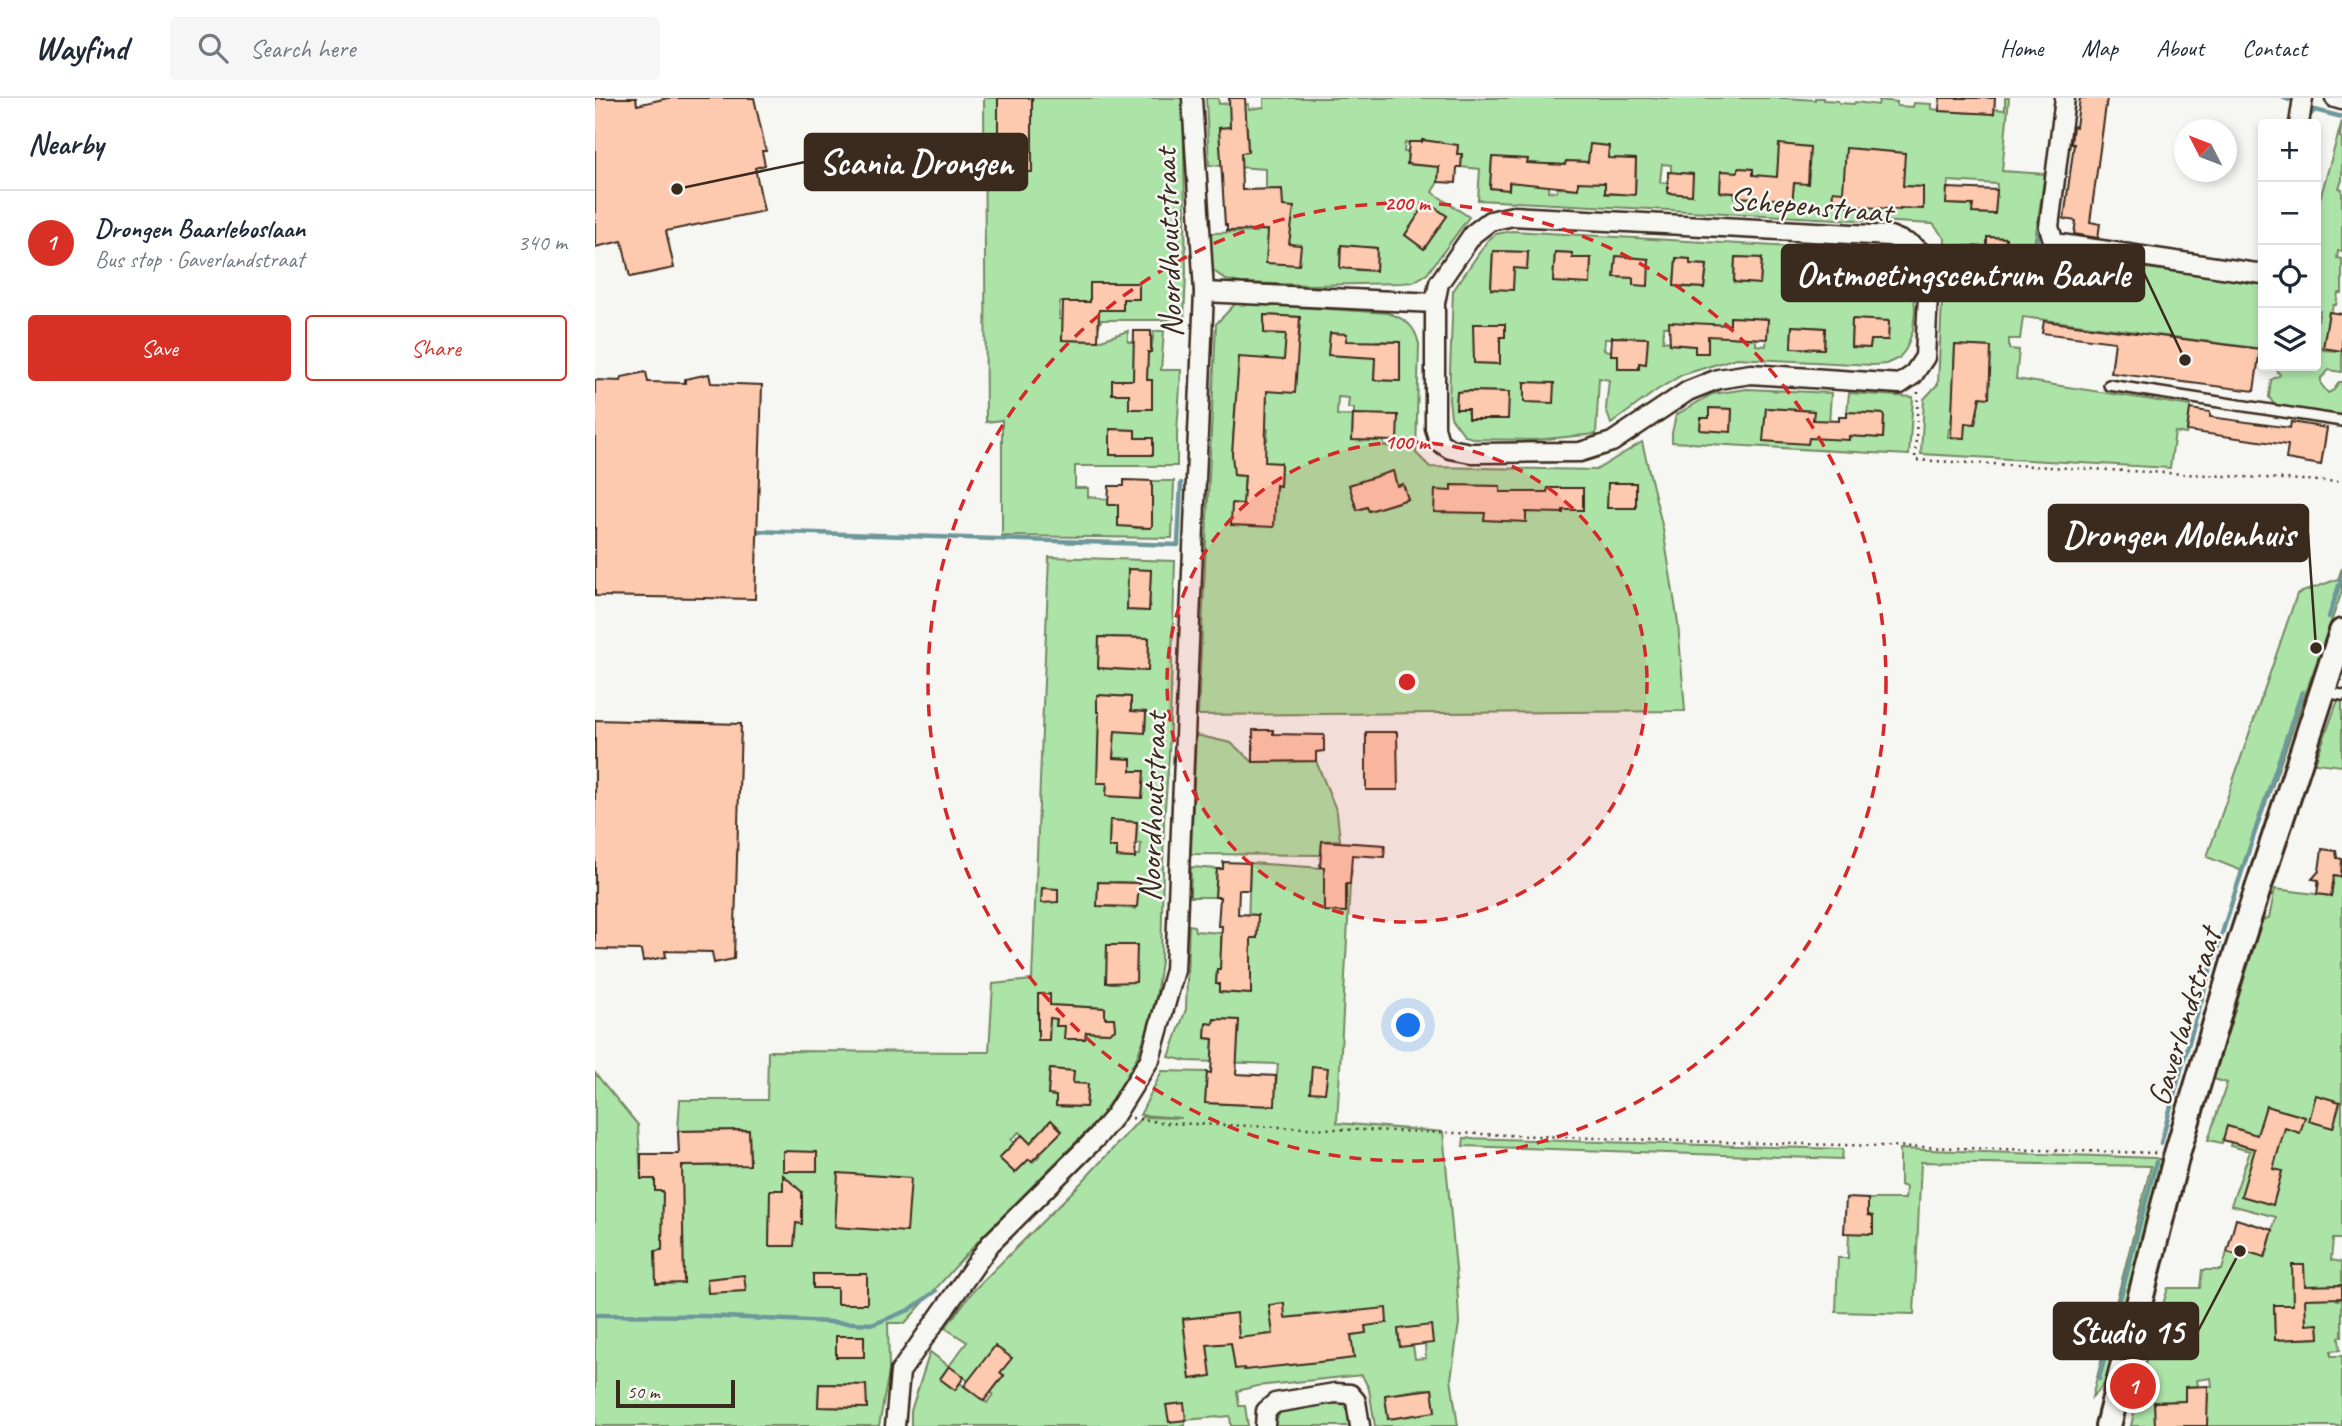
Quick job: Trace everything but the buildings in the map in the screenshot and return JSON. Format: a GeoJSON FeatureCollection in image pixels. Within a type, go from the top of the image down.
{"type":"FeatureCollection","features":[{"type":"Feature","properties":{"kind":"main road","name":"Gaverlandstraat"},"geometry":{"type":"LineString","coordinates":[[2108,1426],[2177,1154],[2233,965],[2332,693],[2342,632]]}},
{"type":"Feature","properties":{"kind":"street","name":"Noordhoutstraat"},"geometry":{"type":"LineString","coordinates":[[895,1426],[900,1372],[990,1244],[1097,1137],[1115,1115],[1150,1059],[1175,970],[1204,292],[1192,98]]}},
{"type":"Feature","properties":{"kind":"street"},"geometry":{"type":"LineString","coordinates":[[2065,98],[2049,227],[2055,243],[2258,273]]}},
{"type":"Feature","properties":{"kind":"street"},"geometry":{"type":"LineString","coordinates":[[2300,119],[2303,98]]}},
{"type":"Feature","properties":{"kind":"street"},"geometry":{"type":"LineString","coordinates":[[2335,98],[2342,100]]}},
{"type":"Feature","properties":{"kind":"street","name":"Schepenstraat"},"geometry":{"type":"LineString","coordinates":[[1513,216],[1890,236],[1912,244],[1927,257],[1929,274],[1925,357],[1913,375],[1900,384],[1751,374],[1718,379],[1688,391],[1612,442],[1580,452],[1471,453],[1450,449],[1439,442],[1435,428],[1435,303],[1439,283],[1473,234],[1490,221],[1513,216]]}},
{"type":"Feature","properties":{"kind":"street"},"geometry":{"type":"LineString","coordinates":[[1204,292],[1435,303]]}},
{"type":"Feature","properties":{"kind":"street"},"geometry":{"type":"LineString","coordinates":[[1265,1426],[1266,1411],[1275,1403],[1335,1393],[1350,1394],[1356,1401],[1360,1426]]}},
{"type":"Feature","properties":{"kind":"lane"},"geometry":{"type":"LineString","coordinates":[[2109,385],[2342,421]]}},
{"type":"Feature","properties":{"kind":"path"},"geometry":{"type":"LineString","coordinates":[[1913,375],[1919,396],[1915,460],[2342,482]]}},
{"type":"Feature","properties":{"kind":"path"},"geometry":{"type":"LineString","coordinates":[[1115,1115],[1165,1123],[1682,1141],[2177,1154]]}},
{"type":"Feature","properties":{"kind":"green space"},"geometry":{"type":"Polygon","coordinates":[[[984,98],[1183,98],[1186,273],[1184,320],[1101,320],[1099,326],[1063,325],[1062,340],[1098,341],[1128,331],[1128,342],[1134,342],[1134,362],[1151,352],[1154,331],[1164,331],[1161,370],[1181,370],[1177,466],[1075,466],[1075,488],[1088,488],[1088,497],[1117,504],[1135,528],[1150,528],[1152,481],[1174,481],[1172,538],[1002,536],[1002,420],[986,422],[984,98]],[[1091,283],[1090,308],[1077,308],[1077,302],[1060,302],[1059,319],[1098,319],[1098,310],[1123,310],[1123,299],[1138,299],[1139,283],[1091,283]],[[1110,429],[1110,455],[1153,455],[1153,438],[1135,438],[1134,430],[1110,429]]]}},
{"type":"Feature","properties":{"kind":"green space"},"geometry":{"type":"Polygon","coordinates":[[[1206,98],[1218,98],[1219,104],[1229,103],[1230,106],[1249,104],[1249,109],[1264,107],[1264,98],[1823,98],[1854,104],[1878,105],[1879,100],[1897,102],[1897,106],[1931,104],[1931,109],[1969,113],[1970,110],[1993,114],[1994,109],[2005,110],[2005,98],[2009,98],[2002,171],[2045,174],[2033,253],[2055,256],[2053,272],[2091,277],[2094,262],[2258,281],[2258,348],[2159,335],[2155,357],[2135,354],[2138,332],[2023,317],[2020,339],[2009,339],[2009,349],[2019,350],[2016,379],[2191,406],[2186,434],[2175,432],[2170,468],[1921,454],[1924,399],[1938,384],[1945,239],[1933,224],[1478,200],[1480,169],[1461,167],[1462,155],[1457,154],[1458,145],[1423,140],[1405,143],[1404,152],[1408,152],[1407,164],[1420,165],[1421,160],[1443,161],[1438,182],[1432,192],[1469,217],[1427,274],[1413,282],[1401,283],[1315,285],[1241,283],[1226,280],[1214,271],[1210,263],[1210,233],[1256,232],[1256,218],[1245,218],[1242,200],[1282,197],[1282,190],[1266,190],[1266,169],[1209,165],[1206,98]],[[1247,127],[1219,128],[1221,153],[1248,152],[1247,127]],[[1492,157],[1490,188],[1509,190],[1510,182],[1526,183],[1527,160],[1492,157]],[[1615,158],[1614,178],[1606,178],[1605,194],[1635,194],[1636,159],[1615,158]],[[1566,161],[1565,165],[1550,164],[1548,191],[1557,192],[1557,188],[1578,189],[1578,182],[1586,182],[1587,162],[1566,161]],[[1662,164],[1660,182],[1668,183],[1668,193],[1691,195],[1693,174],[1671,173],[1671,165],[1662,164]],[[1778,165],[1775,203],[1792,204],[1794,183],[1808,183],[1809,167],[1778,165]],[[1753,169],[1721,171],[1720,192],[1752,198],[1753,169]],[[1848,169],[1844,185],[1847,185],[1847,192],[1833,192],[1833,204],[1868,207],[1869,194],[1862,193],[1863,170],[1848,169]],[[1892,181],[1891,209],[1922,208],[1923,187],[1903,186],[1903,181],[1892,181]],[[1948,181],[1947,204],[1973,205],[1973,213],[1995,214],[1997,184],[1948,181]],[[1427,202],[1405,235],[1424,248],[1447,216],[1427,202]],[[1987,237],[1987,247],[1959,246],[1958,266],[1975,267],[1975,273],[1998,274],[1999,250],[2006,249],[2006,238],[1987,237]],[[1341,246],[1340,267],[1351,268],[1356,265],[1356,270],[1376,271],[1377,248],[1341,246]],[[1955,346],[1954,367],[1990,371],[1991,347],[1955,346]],[[1954,388],[1948,437],[1963,438],[1965,423],[1975,424],[1978,414],[1977,389],[1954,388]]]}},
{"type":"Feature","properties":{"kind":"green space"},"geometry":{"type":"Polygon","coordinates":[[[2342,121],[2342,180],[2339,188],[2342,189],[2342,252],[2338,251],[2337,258],[2342,259],[2342,293],[2338,293],[2336,305],[2333,305],[2329,313],[2323,350],[2342,351],[2342,372],[2329,370],[2321,378],[2321,384],[2328,393],[2342,382],[2342,416],[2276,407],[2269,397],[2271,380],[2280,375],[2277,371],[2321,371],[2321,195],[2342,121]]]}},
{"type":"Feature","properties":{"kind":"green space"},"geometry":{"type":"Polygon","coordinates":[[[1512,231],[1882,252],[1899,259],[1913,277],[1913,330],[1906,349],[1899,358],[1886,364],[1736,358],[1682,375],[1611,424],[1606,409],[1609,380],[1599,378],[1596,434],[1535,440],[1476,439],[1465,436],[1451,417],[1449,399],[1453,291],[1488,240],[1496,234],[1512,231]],[[1493,251],[1491,289],[1514,268],[1527,269],[1528,252],[1493,251]],[[1555,252],[1553,282],[1590,283],[1591,259],[1572,258],[1572,253],[1555,252]],[[1735,257],[1734,282],[1760,284],[1762,258],[1735,257]],[[1676,258],[1674,283],[1679,287],[1704,288],[1707,265],[1690,264],[1690,259],[1676,258]],[[1816,262],[1815,266],[1795,265],[1794,289],[1829,291],[1830,269],[1839,269],[1839,264],[1816,262]],[[1855,266],[1853,294],[1894,296],[1896,275],[1866,272],[1866,267],[1855,266]],[[1730,317],[1729,337],[1756,339],[1756,345],[1766,346],[1768,319],[1730,317]],[[1852,320],[1851,347],[1870,348],[1871,340],[1888,340],[1889,321],[1852,320]],[[1474,324],[1475,363],[1499,364],[1500,337],[1505,325],[1474,324]],[[1709,324],[1664,327],[1663,341],[1695,346],[1695,353],[1707,353],[1709,324]],[[1792,326],[1791,347],[1824,349],[1825,328],[1792,326]],[[1612,337],[1605,339],[1604,350],[1611,351],[1611,355],[1618,355],[1618,369],[1639,369],[1640,343],[1627,337],[1612,337]],[[1457,392],[1456,409],[1468,409],[1468,419],[1508,419],[1508,392],[1457,392]]]}},
{"type":"Feature","properties":{"kind":"green space"},"geometry":{"type":"Polygon","coordinates":[[[1236,303],[1388,313],[1405,321],[1415,332],[1419,344],[1416,453],[1430,467],[1596,470],[1642,442],[1663,529],[1678,623],[1685,711],[1198,715],[1216,324],[1236,303]],[[1264,315],[1264,333],[1286,334],[1286,338],[1299,339],[1300,317],[1264,315]],[[1376,341],[1374,380],[1400,381],[1400,342],[1376,341]],[[1338,397],[1337,415],[1353,416],[1352,440],[1384,441],[1384,446],[1394,446],[1397,441],[1354,414],[1354,408],[1348,408],[1349,398],[1338,397]],[[1236,398],[1233,439],[1267,441],[1268,429],[1261,428],[1267,400],[1236,398]],[[1281,463],[1234,469],[1234,475],[1245,476],[1244,484],[1276,487],[1280,485],[1281,463]],[[1393,472],[1350,485],[1357,510],[1367,507],[1369,511],[1408,499],[1403,484],[1397,486],[1393,472]],[[1608,483],[1608,508],[1636,508],[1636,483],[1608,483]],[[1485,486],[1485,520],[1525,521],[1526,492],[1500,492],[1500,486],[1485,486]],[[1548,488],[1547,512],[1563,510],[1583,488],[1548,488]]]}},
{"type":"Feature","properties":{"kind":"green space"},"geometry":{"type":"Polygon","coordinates":[[[1747,389],[1831,393],[1828,439],[1849,439],[1849,436],[1883,438],[1884,414],[1847,412],[1849,393],[1913,397],[1909,455],[1672,442],[1676,415],[1712,394],[1747,389]],[[1710,408],[1709,418],[1701,418],[1700,430],[1731,431],[1732,409],[1710,408]],[[1766,408],[1764,433],[1812,435],[1813,411],[1766,408]]]}},
{"type":"Feature","properties":{"kind":"green space"},"geometry":{"type":"Polygon","coordinates":[[[1049,557],[1175,561],[1161,961],[1156,997],[1137,1057],[1098,1120],[981,1238],[905,1323],[888,1323],[889,1371],[879,1426],[595,1426],[595,1073],[638,1125],[641,1179],[655,1179],[655,1191],[663,1191],[679,1166],[750,1165],[749,1130],[678,1131],[680,1100],[767,1100],[768,1051],[989,1052],[993,984],[1032,980],[1049,557]],[[1129,569],[1127,610],[1149,611],[1151,571],[1129,569]],[[1112,637],[1111,669],[1148,671],[1149,638],[1112,637]],[[1098,695],[1097,712],[1115,731],[1145,732],[1146,712],[1135,711],[1130,714],[1131,697],[1098,695]],[[1099,758],[1097,782],[1107,783],[1106,796],[1142,798],[1143,787],[1131,771],[1131,759],[1099,758]],[[1110,821],[1109,846],[1117,847],[1117,857],[1135,858],[1135,855],[1140,855],[1141,844],[1136,843],[1137,822],[1110,821]],[[1117,882],[1098,906],[1136,909],[1139,883],[1117,882]],[[1066,1006],[1057,1011],[1056,1026],[1065,1026],[1065,1038],[1085,1039],[1086,1032],[1110,1033],[1115,1029],[1113,1018],[1105,1018],[1105,1008],[1066,1006]],[[1050,1069],[1048,1095],[1056,1096],[1056,1106],[1086,1107],[1088,1084],[1073,1083],[1073,1071],[1050,1069]],[[1019,1132],[1011,1140],[1014,1143],[1015,1173],[1029,1159],[1033,1162],[1041,1154],[1019,1132]],[[813,1274],[814,1288],[837,1288],[867,1304],[866,1274],[813,1274]],[[836,1336],[836,1357],[864,1357],[864,1336],[836,1336]],[[819,1385],[818,1407],[865,1408],[866,1385],[819,1385]]]}},
{"type":"Feature","properties":{"kind":"green space"},"geometry":{"type":"Polygon","coordinates":[[[2342,568],[2342,591],[2242,871],[2207,857],[2297,594],[2338,579],[2342,568]]]}},
{"type":"Feature","properties":{"kind":"green space"},"geometry":{"type":"Polygon","coordinates":[[[2342,689],[2342,766],[2315,763],[2342,689]]]}},
{"type":"Feature","properties":{"kind":"green space"},"geometry":{"type":"Polygon","coordinates":[[[1196,735],[1231,743],[1253,762],[1316,761],[1337,812],[1340,840],[1322,841],[1321,855],[1191,854],[1196,735]]]}},
{"type":"Feature","properties":{"kind":"green space"},"geometry":{"type":"Polygon","coordinates":[[[1250,863],[1352,870],[1350,879],[1337,878],[1346,891],[1346,884],[1350,884],[1337,1123],[1443,1132],[1457,1280],[1459,1323],[1451,1379],[1458,1426],[1375,1426],[1369,1389],[1362,1375],[1257,1386],[1237,1391],[1239,1406],[1245,1406],[1248,1426],[1231,1426],[1230,1416],[1185,1420],[1185,1426],[911,1426],[911,1411],[930,1352],[949,1366],[967,1342],[945,1328],[974,1290],[1081,1183],[1142,1117],[1182,1118],[1140,1115],[1162,1071],[1207,1072],[1206,1103],[1274,1106],[1278,1064],[1187,1061],[1169,1057],[1186,1009],[1189,925],[1194,926],[1195,931],[1221,933],[1221,947],[1248,927],[1250,863]],[[1217,969],[1216,983],[1219,984],[1219,992],[1250,994],[1251,972],[1217,969]],[[1214,1019],[1213,1024],[1206,1024],[1205,1038],[1213,1039],[1212,1054],[1237,1054],[1238,1020],[1214,1019]],[[1363,1311],[1333,1315],[1338,1360],[1354,1358],[1351,1335],[1366,1333],[1363,1311]],[[1316,1314],[1284,1318],[1290,1365],[1315,1362],[1319,1337],[1316,1314]],[[1183,1319],[1190,1379],[1210,1376],[1207,1345],[1183,1319]],[[1431,1326],[1398,1330],[1400,1346],[1413,1345],[1415,1359],[1426,1358],[1425,1344],[1431,1326]],[[1268,1334],[1258,1336],[1244,1370],[1273,1366],[1268,1334]],[[995,1346],[969,1381],[949,1367],[940,1378],[955,1389],[960,1383],[987,1403],[993,1394],[991,1392],[1004,1376],[1000,1373],[1011,1358],[995,1346]],[[1432,1389],[1385,1395],[1388,1418],[1435,1412],[1432,1389]]]}},
{"type":"Feature","properties":{"kind":"green space"},"geometry":{"type":"Polygon","coordinates":[[[1191,867],[1217,869],[1215,897],[1190,897],[1191,867]]]}},
{"type":"Feature","properties":{"kind":"green space"},"geometry":{"type":"Polygon","coordinates":[[[2342,869],[2342,1239],[2333,1239],[2331,1260],[2342,1262],[2342,1285],[2337,1300],[2342,1300],[2342,1336],[2339,1337],[2340,1350],[2331,1351],[2331,1356],[2342,1356],[2342,1426],[2194,1426],[2202,1402],[2208,1401],[2211,1378],[2197,1380],[2198,1386],[2186,1387],[2185,1401],[2155,1402],[2155,1426],[2131,1426],[2147,1356],[2168,1288],[2200,1288],[2202,1270],[2222,1270],[2227,1252],[2246,1257],[2248,1252],[2266,1257],[2276,1217],[2231,1205],[2250,1151],[2230,1146],[2231,1142],[2237,1144],[2241,1130],[2227,1126],[2222,1143],[2208,1140],[2227,1083],[2214,1079],[2262,920],[2269,918],[2275,889],[2331,896],[2332,889],[2318,886],[2318,880],[2332,882],[2333,876],[2341,877],[2342,869]],[[2266,1106],[2256,1140],[2285,1128],[2300,1132],[2304,1117],[2266,1106]],[[2251,1163],[2273,1204],[2282,1171],[2251,1163]],[[2274,1306],[2275,1340],[2319,1338],[2318,1325],[2306,1325],[2305,1306],[2274,1306]]]}},
{"type":"Feature","properties":{"kind":"green space"},"geometry":{"type":"Polygon","coordinates":[[[1464,1138],[1843,1149],[1842,1159],[1463,1146],[1464,1138]]]}},
{"type":"Feature","properties":{"kind":"green space"},"geometry":{"type":"Polygon","coordinates":[[[1900,1149],[2162,1160],[2110,1369],[2105,1384],[2092,1397],[2151,1166],[1921,1162],[1914,1314],[1836,1312],[1838,1258],[1848,1258],[1849,1233],[1873,1233],[1873,1216],[1868,1215],[1868,1199],[1905,1199],[1906,1187],[1900,1185],[1900,1149]]]}},
{"type":"Feature","properties":{"kind":"green space"},"geometry":{"type":"Polygon","coordinates":[[[1335,1402],[1346,1405],[1350,1426],[1274,1426],[1280,1412],[1288,1408],[1335,1402]]]}},
{"type":"Feature","properties":{"kind":"waterway"},"geometry":{"type":"LineString","coordinates":[[2284,98],[2289,100]]}},
{"type":"Feature","properties":{"kind":"waterway"},"geometry":{"type":"LineString","coordinates":[[2309,119],[2315,110],[2342,117]]}},
{"type":"Feature","properties":{"kind":"waterway"},"geometry":{"type":"LineString","coordinates":[[2038,239],[2041,223]]}},
{"type":"Feature","properties":{"kind":"waterway"},"geometry":{"type":"LineString","coordinates":[[753,531],[1178,545],[1181,483]]}},
{"type":"Feature","properties":{"kind":"waterway"},"geometry":{"type":"LineString","coordinates":[[2329,617],[2342,576]]}},
{"type":"Feature","properties":{"kind":"waterway"},"geometry":{"type":"LineString","coordinates":[[2161,1143],[2210,973],[2302,692]]}},
{"type":"Feature","properties":{"kind":"waterway"},"geometry":{"type":"LineString","coordinates":[[2099,1379],[2156,1162]]}},
{"type":"Feature","properties":{"kind":"waterway"},"geometry":{"type":"LineString","coordinates":[[595,1315],[703,1316],[874,1324],[909,1310],[936,1291]]}},
{"type":"Feature","properties":{"kind":"place","name":"Scania Drongen"},"geometry":{"type":"Point","coordinates":[677,189]}},
{"type":"Feature","properties":{"kind":"place","name":"Ontmoetingscentrum Baarle"},"geometry":{"type":"Point","coordinates":[2185,360]}},
{"type":"Feature","properties":{"kind":"place","name":"Drongen Molenhuis"},"geometry":{"type":"Point","coordinates":[2316,648]}},
{"type":"Feature","properties":{"kind":"place","name":"Studio 15"},"geometry":{"type":"Point","coordinates":[2240,1251]}},
{"type":"Feature","properties":{"kind":"place","name":"Drongen Baarleboslaan"},"geometry":{"type":"Point","coordinates":[2133,1386]}}]}
